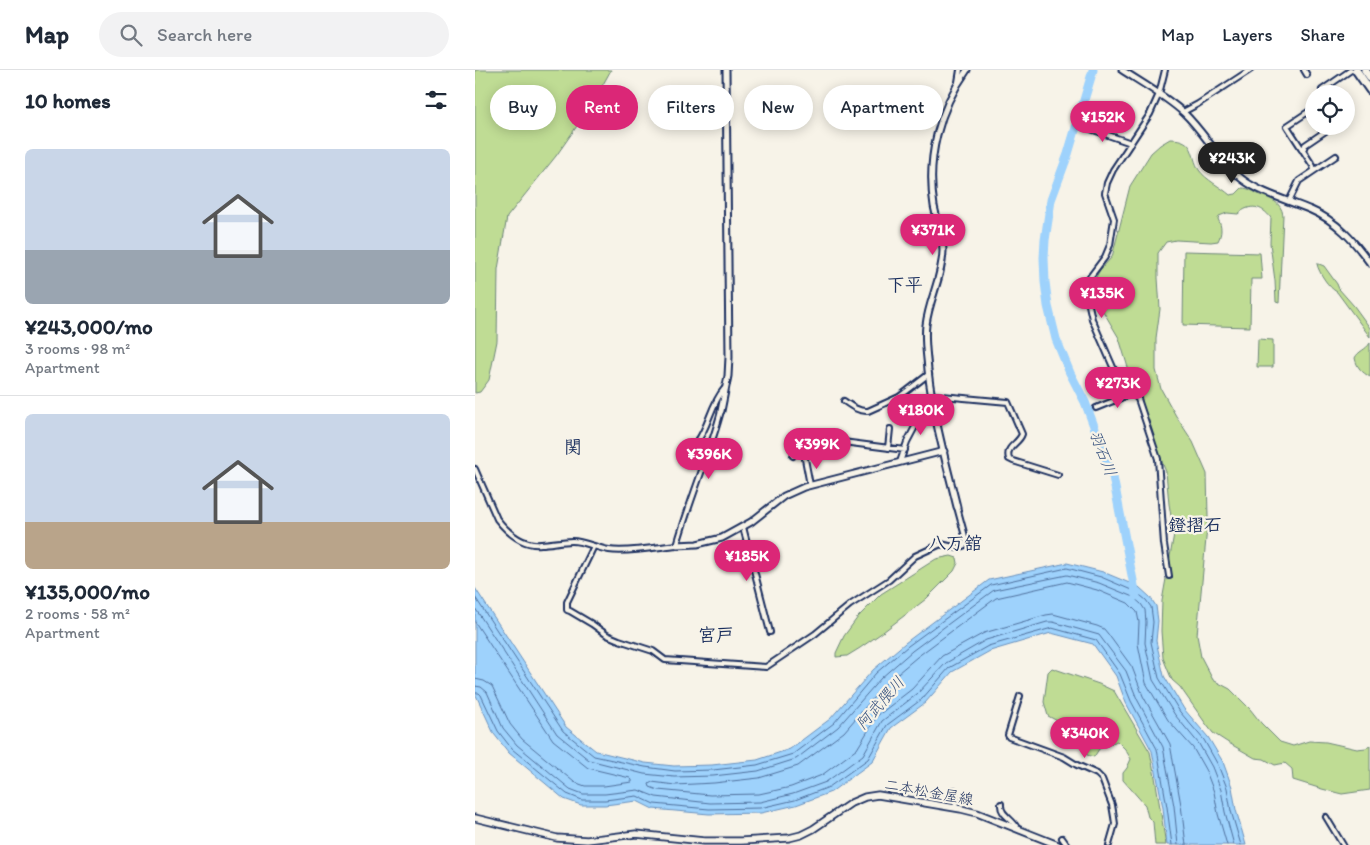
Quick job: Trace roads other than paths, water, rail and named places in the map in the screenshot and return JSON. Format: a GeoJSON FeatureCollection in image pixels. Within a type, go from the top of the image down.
{"type":"FeatureCollection","features":[{"type":"Feature","properties":{"kind":"highway"},"geometry":{"type":"LineString","coordinates":[[1356,70],[1370,90]]}},
{"type":"Feature","properties":{"kind":"highway"},"geometry":{"type":"LineString","coordinates":[[1365,70],[1370,77]]}},
{"type":"Feature","properties":{"kind":"main road","name":"二本松金屋線"},"geometry":{"type":"LineString","coordinates":[[475,818],[557,838],[587,840],[636,834],[704,841],[741,841],[789,838],[801,834],[813,829],[851,803],[872,795],[977,813],[1058,845]]}},
{"type":"Feature","properties":{"kind":"street"},"geometry":{"type":"LineString","coordinates":[[677,545],[707,458],[726,388],[729,357],[726,70]]}},
{"type":"Feature","properties":{"kind":"street"},"geometry":{"type":"LineString","coordinates":[[958,82],[960,70]]}},
{"type":"Feature","properties":{"kind":"street"},"geometry":{"type":"LineString","coordinates":[[593,548],[567,602],[567,610],[607,634],[653,651],[665,660],[766,667],[889,580],[915,556],[941,544],[957,548],[965,545],[966,540],[932,398],[926,349],[926,324],[942,268],[943,248],[932,186],[935,145],[941,117],[958,82],[967,70]]}},
{"type":"Feature","properties":{"kind":"street"},"geometry":{"type":"LineString","coordinates":[[1122,70],[1183,112],[1239,177],[1314,211],[1339,227],[1350,236],[1370,263]]}},
{"type":"Feature","properties":{"kind":"street"},"geometry":{"type":"LineString","coordinates":[[1165,70],[1159,94],[1150,114],[1113,170],[1107,183],[1105,193],[1114,219],[1110,245],[1105,257],[1090,277],[1087,296],[1092,319],[1116,374],[1138,399],[1157,459],[1169,576]]}},
{"type":"Feature","properties":{"kind":"street"},"geometry":{"type":"LineString","coordinates":[[1183,112],[1251,70]]}},
{"type":"Feature","properties":{"kind":"street"},"geometry":{"type":"LineString","coordinates":[[1304,70],[1307,75]]}},
{"type":"Feature","properties":{"kind":"street"},"geometry":{"type":"LineString","coordinates":[[1329,85],[1351,70]]}},
{"type":"Feature","properties":{"kind":"street"},"geometry":{"type":"LineString","coordinates":[[1305,114],[1287,126],[1314,170]]}},
{"type":"Feature","properties":{"kind":"street"},"geometry":{"type":"LineString","coordinates":[[1082,126],[1131,143]]}},
{"type":"Feature","properties":{"kind":"street"},"geometry":{"type":"LineString","coordinates":[[1302,150],[1305,148],[1305,145],[1320,135]]}},
{"type":"Feature","properties":{"kind":"street"},"geometry":{"type":"LineString","coordinates":[[1289,201],[1299,181],[1336,156]]}},
{"type":"Feature","properties":{"kind":"street"},"geometry":{"type":"LineString","coordinates":[[844,401],[864,412],[868,411],[899,397],[929,374]]}},
{"type":"Feature","properties":{"kind":"street"},"geometry":{"type":"LineString","coordinates":[[697,442],[718,396],[726,388]]}},
{"type":"Feature","properties":{"kind":"street"},"geometry":{"type":"LineString","coordinates":[[1096,408],[1133,393]]}},
{"type":"Feature","properties":{"kind":"street"},"geometry":{"type":"LineString","coordinates":[[900,462],[926,406],[932,398]]}},
{"type":"Feature","properties":{"kind":"street"},"geometry":{"type":"LineString","coordinates":[[932,398],[1008,402],[1022,434],[1021,438],[1008,450],[1009,458],[1013,461],[1058,475]]}},
{"type":"Feature","properties":{"kind":"street"},"geometry":{"type":"LineString","coordinates":[[888,448],[891,428]]}},
{"type":"Feature","properties":{"kind":"street"},"geometry":{"type":"LineString","coordinates":[[793,456],[799,444],[806,442],[835,441],[905,450]]}},
{"type":"Feature","properties":{"kind":"street"},"geometry":{"type":"LineString","coordinates":[[475,469],[497,519],[505,530],[515,538],[534,545],[572,541],[609,550],[625,550],[711,541],[722,538],[751,522],[783,496],[810,485],[944,451]]}},
{"type":"Feature","properties":{"kind":"street"},"geometry":{"type":"LineString","coordinates":[[805,459],[810,485]]}},
{"type":"Feature","properties":{"kind":"street"},"geometry":{"type":"LineString","coordinates":[[743,527],[770,632]]}},
{"type":"Feature","properties":{"kind":"street"},"geometry":{"type":"LineString","coordinates":[[1020,696],[1008,734],[1009,737],[1065,757],[1097,774],[1102,779],[1112,805],[1115,824],[1109,845]]}},
{"type":"Feature","properties":{"kind":"street"},"geometry":{"type":"LineString","coordinates":[[954,790],[956,808]]}},
{"type":"Feature","properties":{"kind":"street"},"geometry":{"type":"LineString","coordinates":[[1001,804],[1001,809],[1015,824],[1017,829]]}},
{"type":"Feature","properties":{"kind":"street"},"geometry":{"type":"LineString","coordinates":[[1326,817],[1343,845]]}},
{"type":"Feature","properties":{"kind":"street"},"geometry":{"type":"LineString","coordinates":[[1063,838],[1067,845]]}},
{"type":"Feature","properties":{"kind":"water","name":"阿武隈川"},"geometry":{"type":"Polygon","coordinates":[[[1067,563],[1103,572],[1139,587],[1150,597],[1156,606],[1158,621],[1156,641],[1164,676],[1184,709],[1208,737],[1223,762],[1232,787],[1236,810],[1246,845],[1167,845],[1163,808],[1152,751],[1126,703],[1116,676],[1093,644],[1051,633],[990,651],[952,672],[925,703],[891,728],[872,762],[831,792],[796,805],[761,813],[709,814],[653,809],[637,801],[605,805],[581,805],[564,799],[509,753],[494,734],[475,693],[475,588],[566,727],[596,751],[645,763],[674,766],[712,765],[757,760],[790,749],[830,719],[873,670],[905,643],[989,580],[1067,563]]]}},
{"type":"Feature","properties":{"kind":"waterway","name":"羽石川"},"geometry":{"type":"LineString","coordinates":[[1093,70],[1068,154],[1051,200],[1045,240],[1045,282],[1048,306],[1056,339],[1085,402],[1113,477],[1136,596]]}},
{"type":"Feature","properties":{"kind":"district","name":"下平"},"geometry":{"type":"Point","coordinates":[905,285]}},
{"type":"Feature","properties":{"kind":"district","name":"関"},"geometry":{"type":"Point","coordinates":[573,447]}},
{"type":"Feature","properties":{"kind":"district","name":"鐙摺石"},"geometry":{"type":"Point","coordinates":[1195,525]}},
{"type":"Feature","properties":{"kind":"district","name":"八万舘"},"geometry":{"type":"Point","coordinates":[955,543]}},
{"type":"Feature","properties":{"kind":"district","name":"宮戸"},"geometry":{"type":"Point","coordinates":[716,635]}}]}
